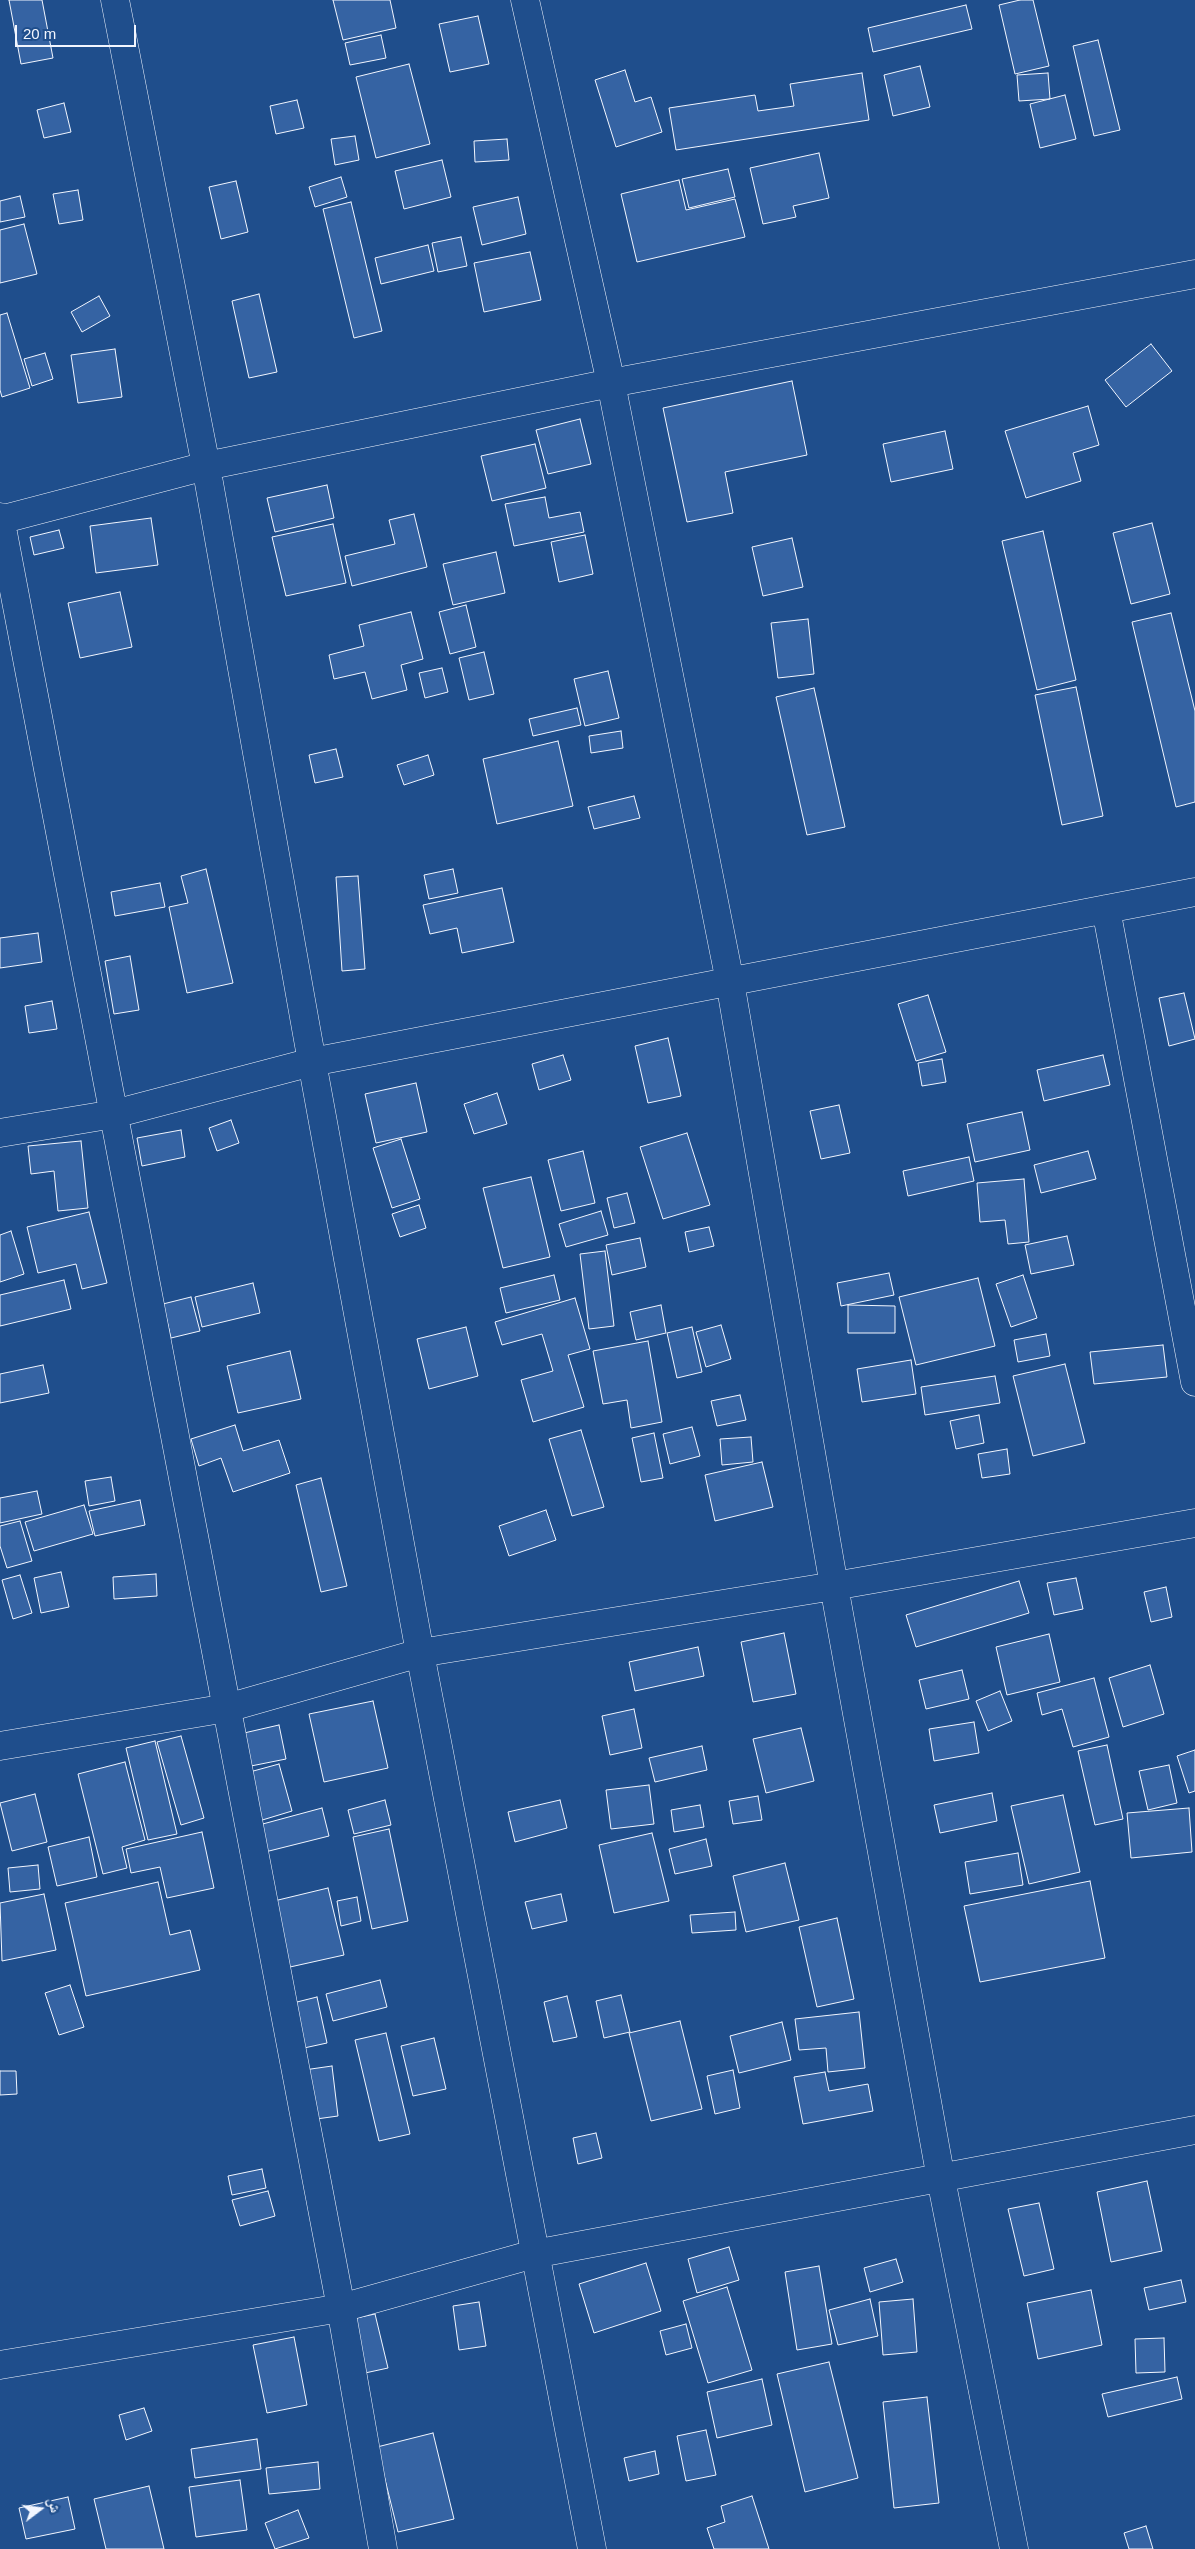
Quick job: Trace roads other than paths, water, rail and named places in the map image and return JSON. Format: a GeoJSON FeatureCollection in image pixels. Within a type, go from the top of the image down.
{"type":"FeatureCollection","features":[{"type":"Feature","properties":{"kind":"street"},"geometry":{"type":"LineString","coordinates":[[115,0],[206,466],[420,1653],[592,2549]]}},
{"type":"Feature","properties":{"kind":"street"},"geometry":{"type":"LineString","coordinates":[[525,0],[611,383],[730,982],[834,1586],[942,2179],[1014,2549]]}},
{"type":"Feature","properties":{"kind":"street"},"geometry":{"type":"LineString","coordinates":[[382,2549],[341,2308],[0,519],[206,466],[611,383],[1195,274]]}},
{"type":"Feature","properties":{"kind":"street"},"geometry":{"type":"LineString","coordinates":[[0,1133],[114,1114],[312,1062],[1195,892]]}},
{"type":"Feature","properties":{"kind":"street"},"geometry":{"type":"LineString","coordinates":[[1106,909],[1195,1382]]}},
{"type":"Feature","properties":{"kind":"street"},"geometry":{"type":"LineString","coordinates":[[0,1746],[227,1708],[420,1653],[834,1586],[1195,1523]]}},
{"type":"Feature","properties":{"kind":"street"},"geometry":{"type":"LineString","coordinates":[[0,2365],[341,2308],[534,2254],[942,2179],[1195,2130]]}}]}
